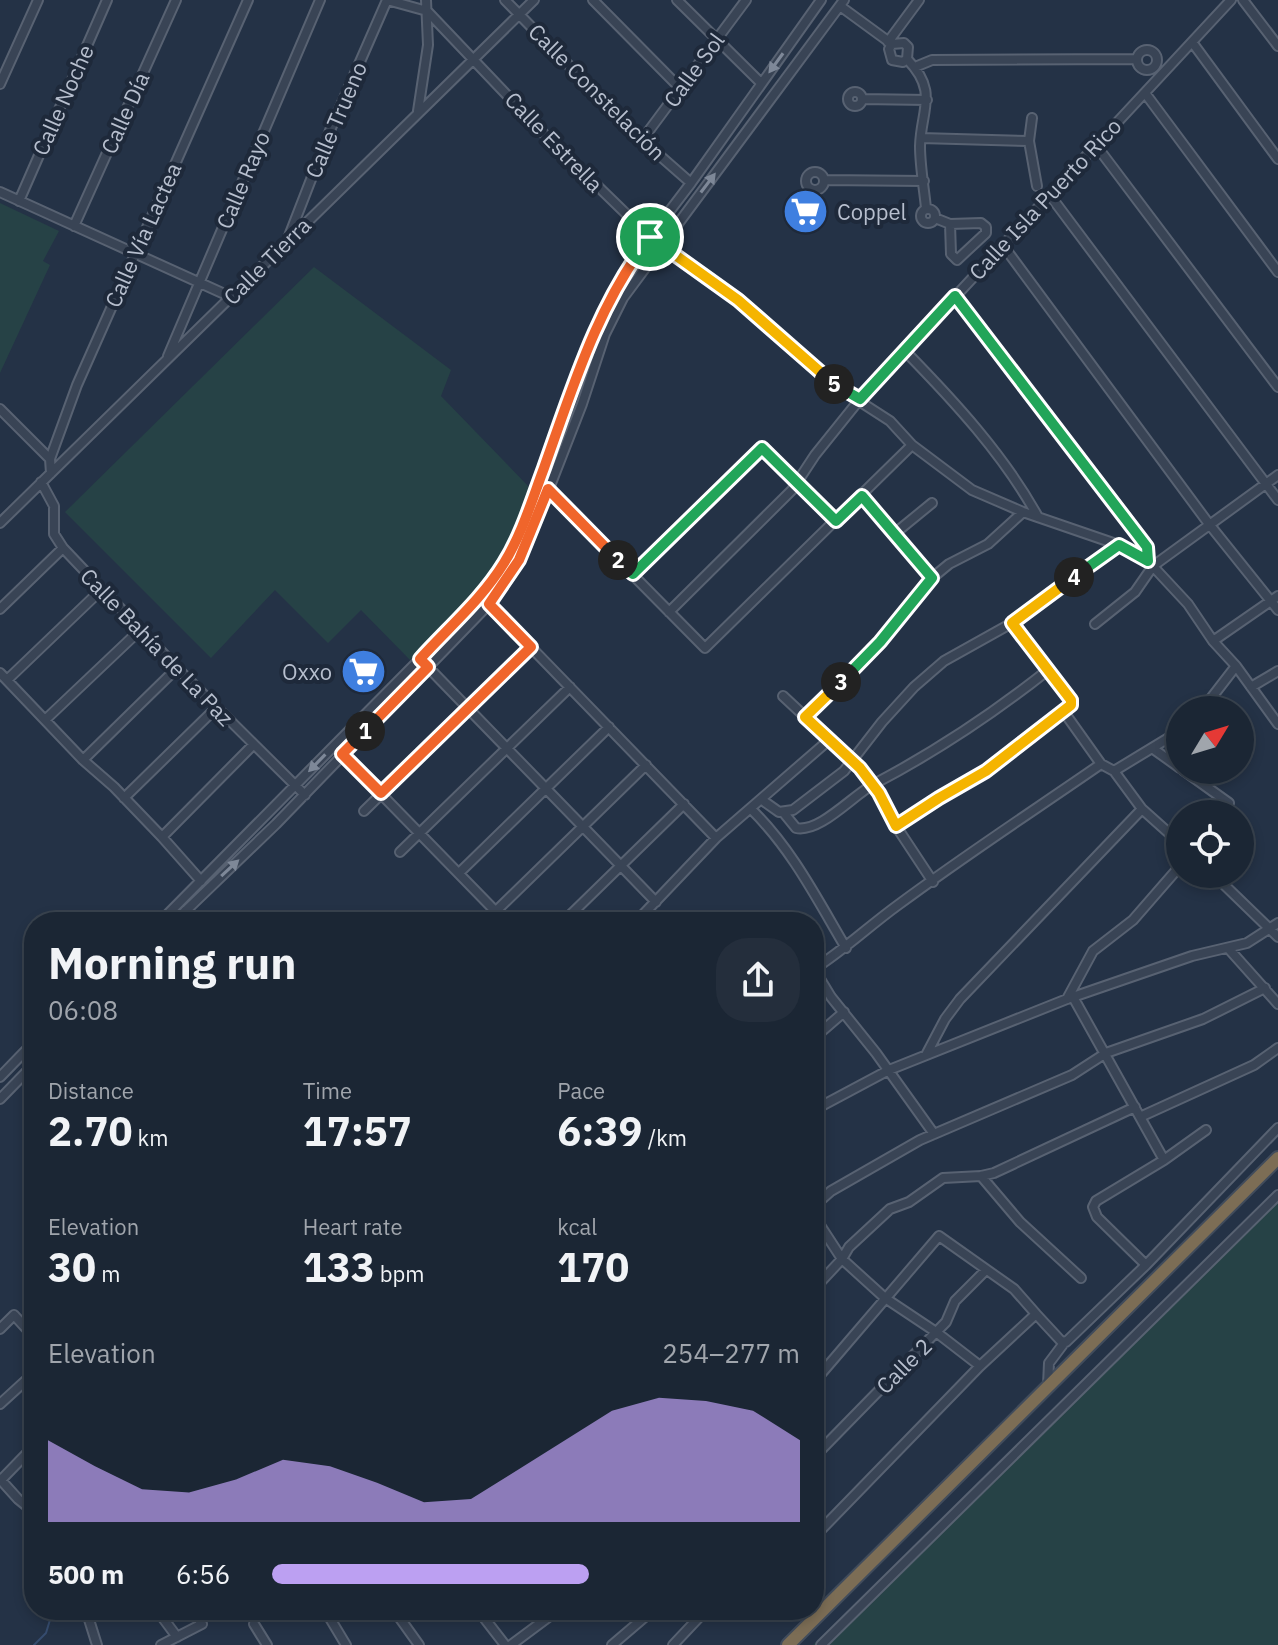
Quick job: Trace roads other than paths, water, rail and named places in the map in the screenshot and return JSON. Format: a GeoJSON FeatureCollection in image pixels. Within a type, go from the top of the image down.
{"type":"FeatureCollection","features":[{"type":"Feature","properties":{"kind":"highway"},"geometry":{"type":"LineString","coordinates":[[824,1609],[1278,1158]]}},
{"type":"Feature","properties":{"kind":"highway"},"geometry":{"type":"LineString","coordinates":[[788,1645],[813,1620]]}},
{"type":"Feature","properties":{"kind":"street"},"geometry":{"type":"LineString","coordinates":[[0,84],[38,0]]}},
{"type":"Feature","properties":{"kind":"street","name":"Calle Noche"},"geometry":{"type":"LineString","coordinates":[[19,201],[107,0]]}},
{"type":"Feature","properties":{"kind":"street","name":"Calle Día"},"geometry":{"type":"LineString","coordinates":[[74,226],[176,0]]}},
{"type":"Feature","properties":{"kind":"street","name":"Calle Vía Lactea"},"geometry":{"type":"LineString","coordinates":[[51,473],[50,459],[77,385],[248,0]]}},
{"type":"Feature","properties":{"kind":"street","name":"Calle Rayo"},"geometry":{"type":"LineString","coordinates":[[167,361],[320,0]]}},
{"type":"Feature","properties":{"kind":"street","name":"Calle Estrella"},"geometry":{"type":"LineString","coordinates":[[387,0],[427,11],[544,134],[650,237],[738,300],[828,381],[890,421],[912,445],[972,490],[1023,512],[1119,545],[1150,564],[1188,604],[1278,724]]}},
{"type":"Feature","properties":{"kind":"street","name":"Calle Trueno"},"geometry":{"type":"LineString","coordinates":[[288,241],[331,128],[387,0]]}},
{"type":"Feature","properties":{"kind":"street"},"geometry":{"type":"LineString","coordinates":[[418,112],[428,45],[426,0]]}},
{"type":"Feature","properties":{"kind":"street","name":"Calle Constelación"},"geometry":{"type":"LineString","coordinates":[[505,0],[642,140],[691,183]]}},
{"type":"Feature","properties":{"kind":"street","name":"Calle Tierra"},"geometry":{"type":"LineString","coordinates":[[0,523],[534,0]]}},
{"type":"Feature","properties":{"kind":"street"},"geometry":{"type":"LineString","coordinates":[[593,0],[681,89]]}},
{"type":"Feature","properties":{"kind":"street"},"geometry":{"type":"LineString","coordinates":[[677,0],[761,83]]}},
{"type":"Feature","properties":{"kind":"street","name":"Calle Sol"},"geometry":{"type":"LineString","coordinates":[[642,140],[746,0]]}},
{"type":"Feature","properties":{"kind":"street"},"geometry":{"type":"LineString","coordinates":[[170,912],[420,659],[479,596],[504,563],[525,522],[603,311],[630,263],[821,0]]}},
{"type":"Feature","properties":{"kind":"street"},"geometry":{"type":"LineString","coordinates":[[907,59],[903,62],[892,60],[890,43],[919,0]]}},
{"type":"Feature","properties":{"kind":"street","name":"Calle Isla Puerto Rico"},"geometry":{"type":"LineString","coordinates":[[669,612],[792,490],[860,399],[1231,0]]}},
{"type":"Feature","properties":{"kind":"street"},"geometry":{"type":"LineString","coordinates":[[1243,0],[1278,46]]}},
{"type":"Feature","properties":{"kind":"street"},"geometry":{"type":"LineString","coordinates":[[185,911],[305,795],[489,604],[519,560],[613,316],[631,286],[842,3],[890,43],[904,43],[908,47],[907,59],[925,85],[927,100],[921,138],[926,208],[933,211],[935,218],[950,224],[981,223],[986,230],[957,260],[951,254],[950,224]]}},
{"type":"Feature","properties":{"kind":"street"},"geometry":{"type":"LineString","coordinates":[[1192,42],[1278,159]]}},
{"type":"Feature","properties":{"kind":"street"},"geometry":{"type":"LineString","coordinates":[[915,67],[932,60],[1137,59]]}},
{"type":"Feature","properties":{"kind":"street"},"geometry":{"type":"LineString","coordinates":[[1145,93],[1278,272]]}},
{"type":"Feature","properties":{"kind":"street"},"geometry":{"type":"LineString","coordinates":[[862,99],[927,100]]}},
{"type":"Feature","properties":{"kind":"street"},"geometry":{"type":"LineString","coordinates":[[1032,118],[1029,141],[1037,186]]}},
{"type":"Feature","properties":{"kind":"street"},"geometry":{"type":"LineString","coordinates":[[921,138],[1029,141]]}},
{"type":"Feature","properties":{"kind":"street"},"geometry":{"type":"LineString","coordinates":[[1095,144],[1278,387]]}},
{"type":"Feature","properties":{"kind":"street"},"geometry":{"type":"LineString","coordinates":[[824,180],[924,181]]}},
{"type":"Feature","properties":{"kind":"street"},"geometry":{"type":"LineString","coordinates":[[0,192],[231,297]]}},
{"type":"Feature","properties":{"kind":"street"},"geometry":{"type":"LineString","coordinates":[[1049,194],[1278,500]]}},
{"type":"Feature","properties":{"kind":"street"},"geometry":{"type":"LineString","coordinates":[[1002,244],[1209,524],[1274,598],[1278,610]]}},
{"type":"Feature","properties":{"kind":"street"},"geometry":{"type":"LineString","coordinates":[[955,296],[1145,541],[1150,564]]}},
{"type":"Feature","properties":{"kind":"street"},"geometry":{"type":"LineString","coordinates":[[905,351],[983,438],[1022,487],[1038,517]]}},
{"type":"Feature","properties":{"kind":"street"},"geometry":{"type":"LineString","coordinates":[[0,409],[50,459]]}},
{"type":"Feature","properties":{"kind":"street"},"geometry":{"type":"LineString","coordinates":[[548,489],[705,648],[912,445]]}},
{"type":"Feature","properties":{"kind":"street"},"geometry":{"type":"LineString","coordinates":[[633,574],[762,448],[836,521]]}},
{"type":"Feature","properties":{"kind":"street"},"geometry":{"type":"LineString","coordinates":[[1095,624],[1135,592],[1150,564],[1278,475]]}},
{"type":"Feature","properties":{"kind":"street","name":"Calle Bahía de La Paz"},"geometry":{"type":"LineString","coordinates":[[41,482],[54,506],[54,534],[63,548],[216,708],[305,795]]}},
{"type":"Feature","properties":{"kind":"street"},"geometry":{"type":"LineString","coordinates":[[862,496],[932,578]]}},
{"type":"Feature","properties":{"kind":"street"},"geometry":{"type":"LineString","coordinates":[[894,534],[932,503]]}},
{"type":"Feature","properties":{"kind":"street"},"geometry":{"type":"LineString","coordinates":[[0,504],[9,514]]}},
{"type":"Feature","properties":{"kind":"street"},"geometry":{"type":"LineString","coordinates":[[805,717],[880,642],[932,578],[949,564],[988,544],[1023,512]]}},
{"type":"Feature","properties":{"kind":"street"},"geometry":{"type":"LineString","coordinates":[[783,812],[793,810],[844,771],[882,722],[914,687],[944,661],[1012,623],[1119,545]]}},
{"type":"Feature","properties":{"kind":"street"},"geometry":{"type":"LineString","coordinates":[[0,609],[63,548]]}},
{"type":"Feature","properties":{"kind":"street"},"geometry":{"type":"LineString","coordinates":[[101,590],[4,677],[162,837],[201,881]]}},
{"type":"Feature","properties":{"kind":"street"},"geometry":{"type":"LineString","coordinates":[[1213,641],[1274,598]]}},
{"type":"Feature","properties":{"kind":"street"},"geometry":{"type":"LineString","coordinates":[[489,604],[716,838]]}},
{"type":"Feature","properties":{"kind":"street"},"geometry":{"type":"LineString","coordinates":[[896,826],[986,771],[1072,703],[1012,623]]}},
{"type":"Feature","properties":{"kind":"street"},"geometry":{"type":"LineString","coordinates":[[45,720],[140,630]]}},
{"type":"Feature","properties":{"kind":"street"},"geometry":{"type":"LineString","coordinates":[[364,811],[531,647]]}},
{"type":"Feature","properties":{"kind":"street"},"geometry":{"type":"LineString","coordinates":[[420,659],[656,902]]}},
{"type":"Feature","properties":{"kind":"street"},"geometry":{"type":"LineString","coordinates":[[1213,696],[1236,666]]}},
{"type":"Feature","properties":{"kind":"street"},"geometry":{"type":"LineString","coordinates":[[83,760],[177,668]]}},
{"type":"Feature","properties":{"kind":"street"},"geometry":{"type":"LineString","coordinates":[[762,800],[783,812],[796,828],[809,829],[871,785],[895,775],[1011,699],[1048,670]]}},
{"type":"Feature","properties":{"kind":"street"},"geometry":{"type":"LineString","coordinates":[[1251,687],[1278,671]]}},
{"type":"Feature","properties":{"kind":"street"},"geometry":{"type":"LineString","coordinates":[[400,852],[570,687]]}},
{"type":"Feature","properties":{"kind":"street"},"geometry":{"type":"LineString","coordinates":[[783,696],[853,761],[879,793],[896,826],[933,882]]}},
{"type":"Feature","properties":{"kind":"street"},"geometry":{"type":"LineString","coordinates":[[124,798],[216,708]]}},
{"type":"Feature","properties":{"kind":"street"},"geometry":{"type":"LineString","coordinates":[[1064,712],[1101,764],[1114,771],[1142,809],[1166,830]]}},
{"type":"Feature","properties":{"kind":"street"},"geometry":{"type":"LineString","coordinates":[[459,873],[609,727]]}},
{"type":"Feature","properties":{"kind":"street"},"geometry":{"type":"LineString","coordinates":[[646,912],[716,838],[829,740]]}},
{"type":"Feature","properties":{"kind":"street"},"geometry":{"type":"LineString","coordinates":[[1114,771],[1166,740]]}},
{"type":"Feature","properties":{"kind":"street"},"geometry":{"type":"LineString","coordinates":[[162,837],[253,745]]}},
{"type":"Feature","properties":{"kind":"street"},"geometry":{"type":"LineString","coordinates":[[1152,748],[1166,758]]}},
{"type":"Feature","properties":{"kind":"street"},"geometry":{"type":"LineString","coordinates":[[342,754],[496,911],[646,765]]}},
{"type":"Feature","properties":{"kind":"street"},"geometry":{"type":"LineString","coordinates":[[824,962],[956,863],[1101,764]]}},
{"type":"Feature","properties":{"kind":"street"},"geometry":{"type":"LineString","coordinates":[[1202,784],[1225,800]]}},
{"type":"Feature","properties":{"kind":"street"},"geometry":{"type":"LineString","coordinates":[[573,912],[684,804]]}},
{"type":"Feature","properties":{"kind":"street"},"geometry":{"type":"LineString","coordinates":[[751,809],[772,829],[791,855],[846,948]]}},
{"type":"Feature","properties":{"kind":"street"},"geometry":{"type":"LineString","coordinates":[[926,1056],[945,1019],[960,999],[1142,809]]}},
{"type":"Feature","properties":{"kind":"street"},"geometry":{"type":"LineString","coordinates":[[1070,998],[1093,951],[1133,920],[1166,882]]}},
{"type":"Feature","properties":{"kind":"street"},"geometry":{"type":"LineString","coordinates":[[824,1105],[889,1070],[1070,998],[1192,956],[1247,943],[1276,930],[1229,888]]}},
{"type":"Feature","properties":{"kind":"street"},"geometry":{"type":"LineString","coordinates":[[1228,948],[1278,1004]]}},
{"type":"Feature","properties":{"kind":"street"},"geometry":{"type":"LineString","coordinates":[[824,983],[934,1134]]}},
{"type":"Feature","properties":{"kind":"street"},"geometry":{"type":"LineString","coordinates":[[824,1197],[869,1167],[934,1134],[1072,1075],[1106,1053],[1203,1019],[1265,988]]}},
{"type":"Feature","properties":{"kind":"street"},"geometry":{"type":"LineString","coordinates":[[1070,998],[1106,1053],[1164,1160]]}},
{"type":"Feature","properties":{"kind":"street"},"geometry":{"type":"LineString","coordinates":[[824,1029],[844,1012]]}},
{"type":"Feature","properties":{"kind":"street"},"geometry":{"type":"LineString","coordinates":[[1140,1117],[1254,1065],[1278,1048]]}},
{"type":"Feature","properties":{"kind":"street"},"geometry":{"type":"LineString","coordinates":[[0,1077],[24,1052]]}},
{"type":"Feature","properties":{"kind":"street"},"geometry":{"type":"LineString","coordinates":[[0,1099],[24,1074]]}},
{"type":"Feature","properties":{"kind":"street"},"geometry":{"type":"LineString","coordinates":[[824,1278],[849,1247],[890,1209],[909,1202],[934,1181],[981,1176],[1036,1155],[1135,1107]]}},
{"type":"Feature","properties":{"kind":"street"},"geometry":{"type":"LineString","coordinates":[[1049,1386],[1049,1363],[1064,1343],[1146,1265],[1278,1128]]}},
{"type":"Feature","properties":{"kind":"street"},"geometry":{"type":"LineString","coordinates":[[1146,1265],[1097,1217],[1093,1207],[1096,1201],[1164,1160],[1206,1130]]}},
{"type":"Feature","properties":{"kind":"street"},"geometry":{"type":"LineString","coordinates":[[981,1176],[1020,1222],[1081,1278]]}},
{"type":"Feature","properties":{"kind":"street"},"geometry":{"type":"LineString","coordinates":[[821,1645],[1278,1195]]}},
{"type":"Feature","properties":{"kind":"street"},"geometry":{"type":"LineString","coordinates":[[824,1231],[842,1259],[885,1298],[980,1366]]}},
{"type":"Feature","properties":{"kind":"street"},"geometry":{"type":"LineString","coordinates":[[824,1370],[939,1236],[1014,1289],[1064,1343]]}},
{"type":"Feature","properties":{"kind":"street","name":"Calle 2"},"geometry":{"type":"LineString","coordinates":[[824,1447],[936,1332],[950,1316],[955,1301],[986,1270]]}},
{"type":"Feature","properties":{"kind":"street"},"geometry":{"type":"LineString","coordinates":[[824,1527],[980,1366],[1036,1314]]}},
{"type":"Feature","properties":{"kind":"street"},"geometry":{"type":"LineString","coordinates":[[0,1329],[14,1315],[24,1326]]}},
{"type":"Feature","properties":{"kind":"street"},"geometry":{"type":"LineString","coordinates":[[0,1404],[24,1382]]}},
{"type":"Feature","properties":{"kind":"street"},"geometry":{"type":"LineString","coordinates":[[24,1456],[1,1479],[24,1504]]}},
{"type":"Feature","properties":{"kind":"street"},"geometry":{"type":"LineString","coordinates":[[89,1620],[97,1645]]}},
{"type":"Feature","properties":{"kind":"street"},"geometry":{"type":"LineString","coordinates":[[164,1620],[177,1637]]}},
{"type":"Feature","properties":{"kind":"street"},"geometry":{"type":"LineString","coordinates":[[161,1645],[202,1624],[199,1620]]}},
{"type":"Feature","properties":{"kind":"street"},"geometry":{"type":"LineString","coordinates":[[331,1620],[346,1645]]}},
{"type":"Feature","properties":{"kind":"street"},"geometry":{"type":"LineString","coordinates":[[401,1620],[419,1645]]}},
{"type":"Feature","properties":{"kind":"street"},"geometry":{"type":"LineString","coordinates":[[487,1620],[508,1645],[544,1620]]}},
{"type":"Feature","properties":{"kind":"street"},"geometry":{"type":"LineString","coordinates":[[612,1645],[641,1620]]}},
{"type":"Feature","properties":{"kind":"street"},"geometry":{"type":"LineString","coordinates":[[673,1645],[697,1620]]}},
{"type":"Feature","properties":{"kind":"street"},"geometry":{"type":"LineString","coordinates":[[254,1624],[267,1645]]}},
{"type":"Feature","properties":{"kind":"waterway"},"geometry":{"type":"LineString","coordinates":[[34,1645],[46,1633],[50,1620]]}},
{"type":"Feature","properties":{"kind":"place","name":"Coppel"},"geometry":{"type":"Point","coordinates":[806,212]}},
{"type":"Feature","properties":{"kind":"place","name":"Oxxo"},"geometry":{"type":"Point","coordinates":[363,672]}}]}
